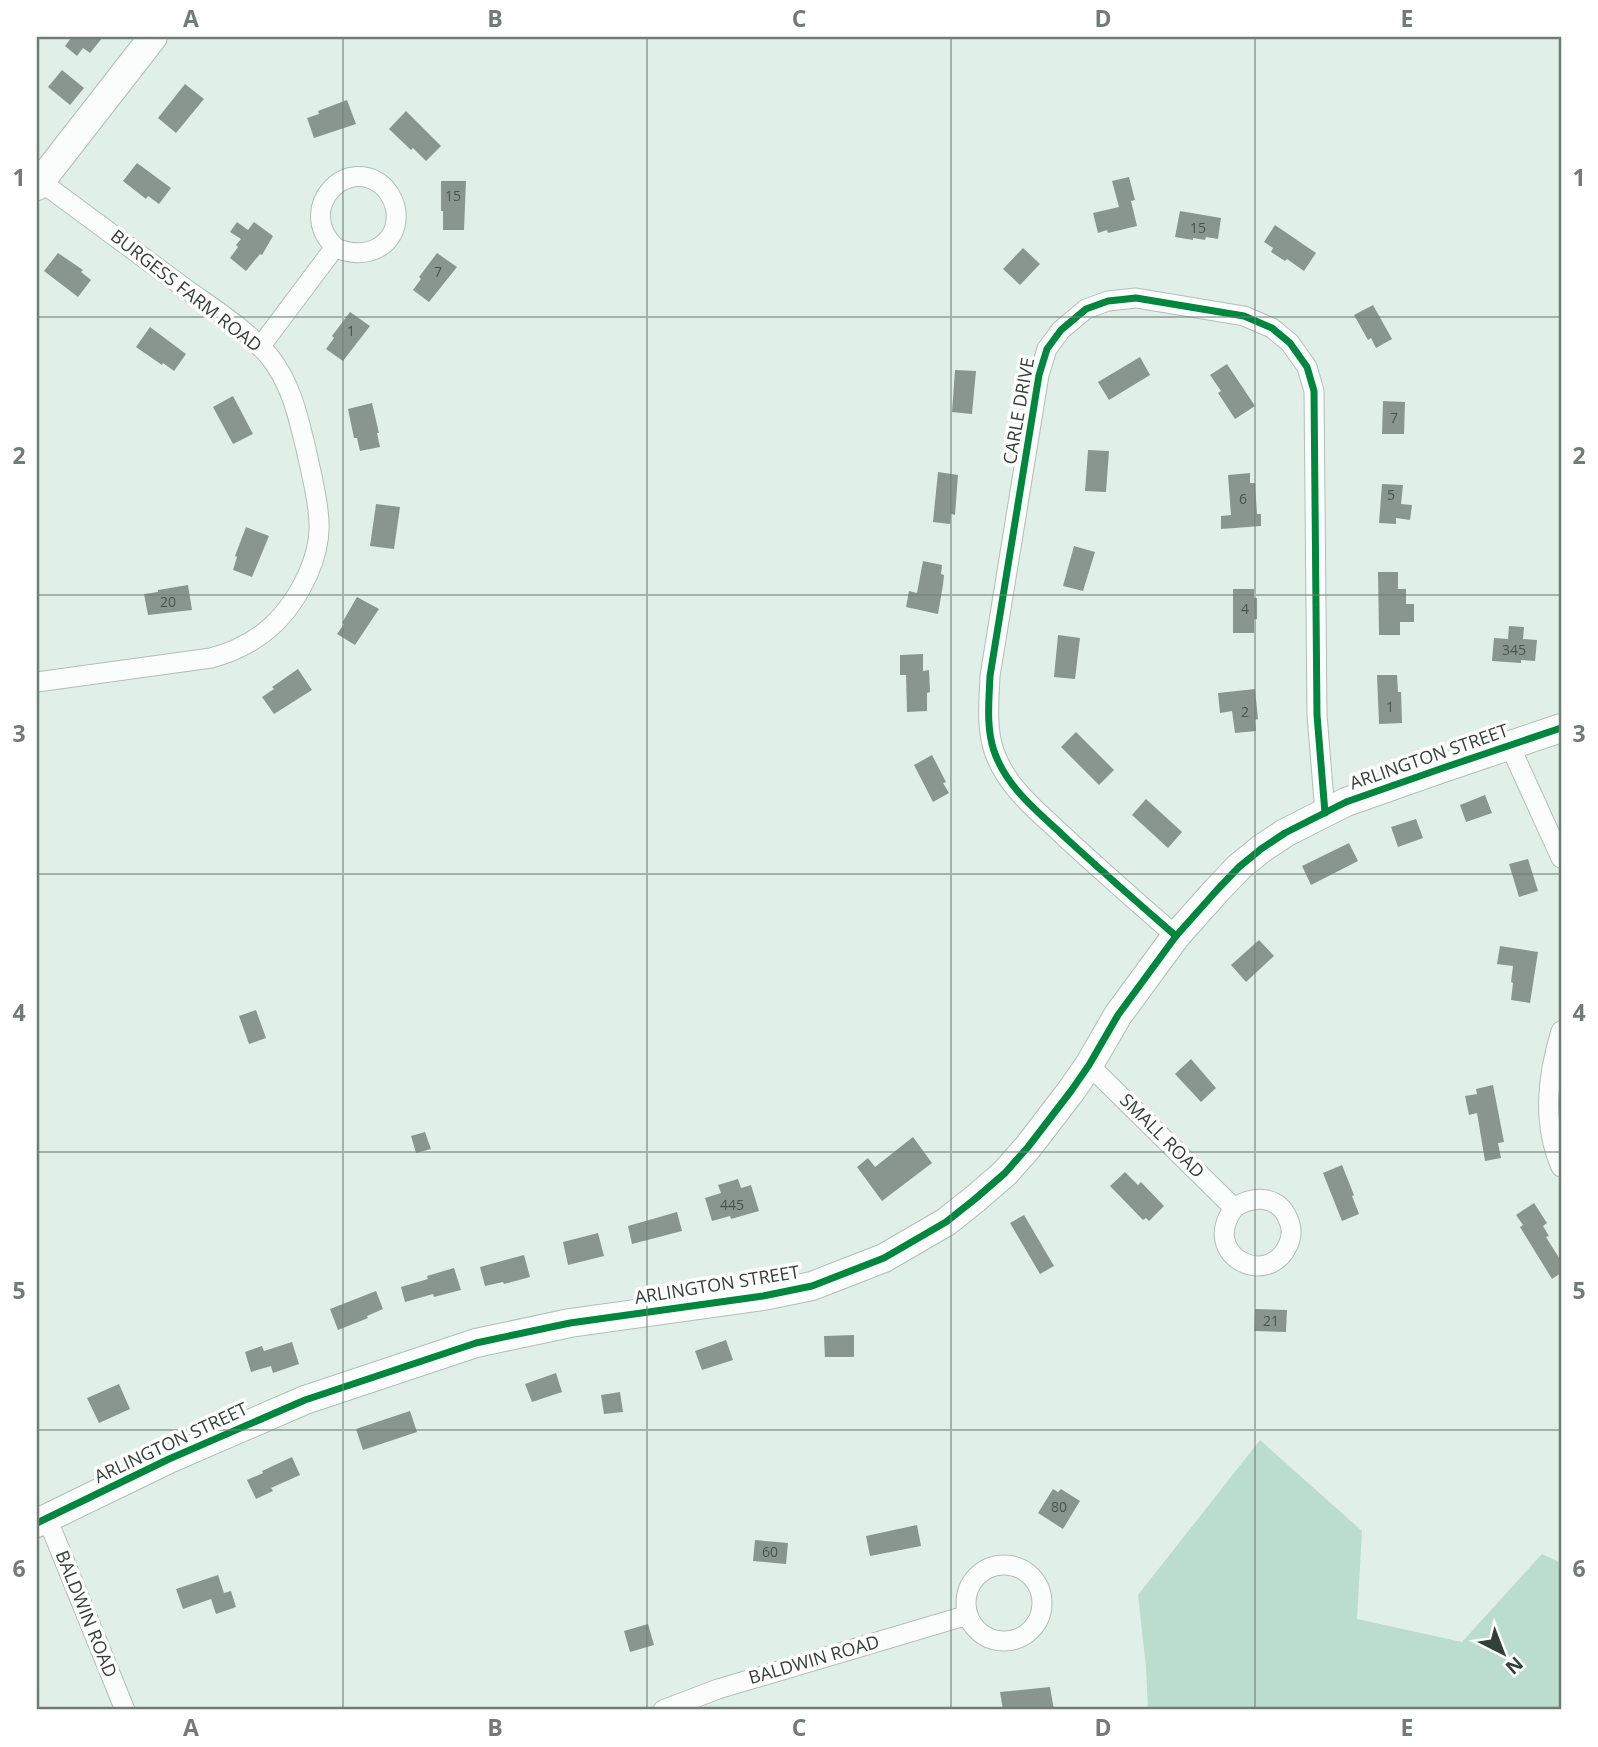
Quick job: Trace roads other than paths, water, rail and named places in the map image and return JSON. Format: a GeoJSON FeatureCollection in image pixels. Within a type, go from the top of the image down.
{"type":"FeatureCollection","features":[{"type":"Feature","properties":{"kind":"street"},"geometry":{"type":"LineString","coordinates":[[38,183],[153,37]]}},
{"type":"Feature","properties":{"kind":"street","name":"BURGESS FARM ROAD"},"geometry":{"type":"LineString","coordinates":[[37,682],[185,662],[224,654],[247,644],[272,626],[292,605],[312,566],[319,522],[314,485],[291,394],[278,369],[260,346],[38,183]]}},
{"type":"Feature","properties":{"kind":"street"},"geometry":{"type":"LineString","coordinates":[[260,346],[335,247]]}},
{"type":"Feature","properties":{"kind":"street","name":"CARLE DRIVE"},"geometry":{"type":"LineString","coordinates":[[1176,936],[1020,794],[1003,773],[993,748],[988,718],[990,676],[1039,375],[1047,349],[1061,330],[1086,309],[1108,301],[1136,298],[1244,316],[1272,328],[1290,343],[1307,367],[1314,391],[1317,715],[1325,813]]}},
{"type":"Feature","properties":{"kind":"street","name":"ARLINGTON STREET"},"geometry":{"type":"LineString","coordinates":[[42,1521],[169,1459],[294,1405],[476,1343],[570,1323],[763,1296],[812,1286],[884,1258],[946,1222],[1004,1173],[1041,1130],[1089,1065],[1118,1015],[1176,936],[1217,890],[1261,849],[1285,833],[1346,802],[1561,729]]}},
{"type":"Feature","properties":{"kind":"street"},"geometry":{"type":"LineString","coordinates":[[1510,746],[1561,858]]}},
{"type":"Feature","properties":{"kind":"street"},"geometry":{"type":"LineString","coordinates":[[1561,1031],[1554,1056],[1548,1109],[1550,1131],[1561,1167]]}},
{"type":"Feature","properties":{"kind":"street","name":"SMALL ROAD"},"geometry":{"type":"LineString","coordinates":[[1089,1065],[1234,1208]]}},
{"type":"Feature","properties":{"kind":"street","name":"BALDWIN ROAD"},"geometry":{"type":"LineString","coordinates":[[42,1521],[125,1710]]}},
{"type":"Feature","properties":{"kind":"street","name":"BALDWIN ROAD"},"geometry":{"type":"LineString","coordinates":[[663,1710],[727,1686],[968,1615]]}}]}
